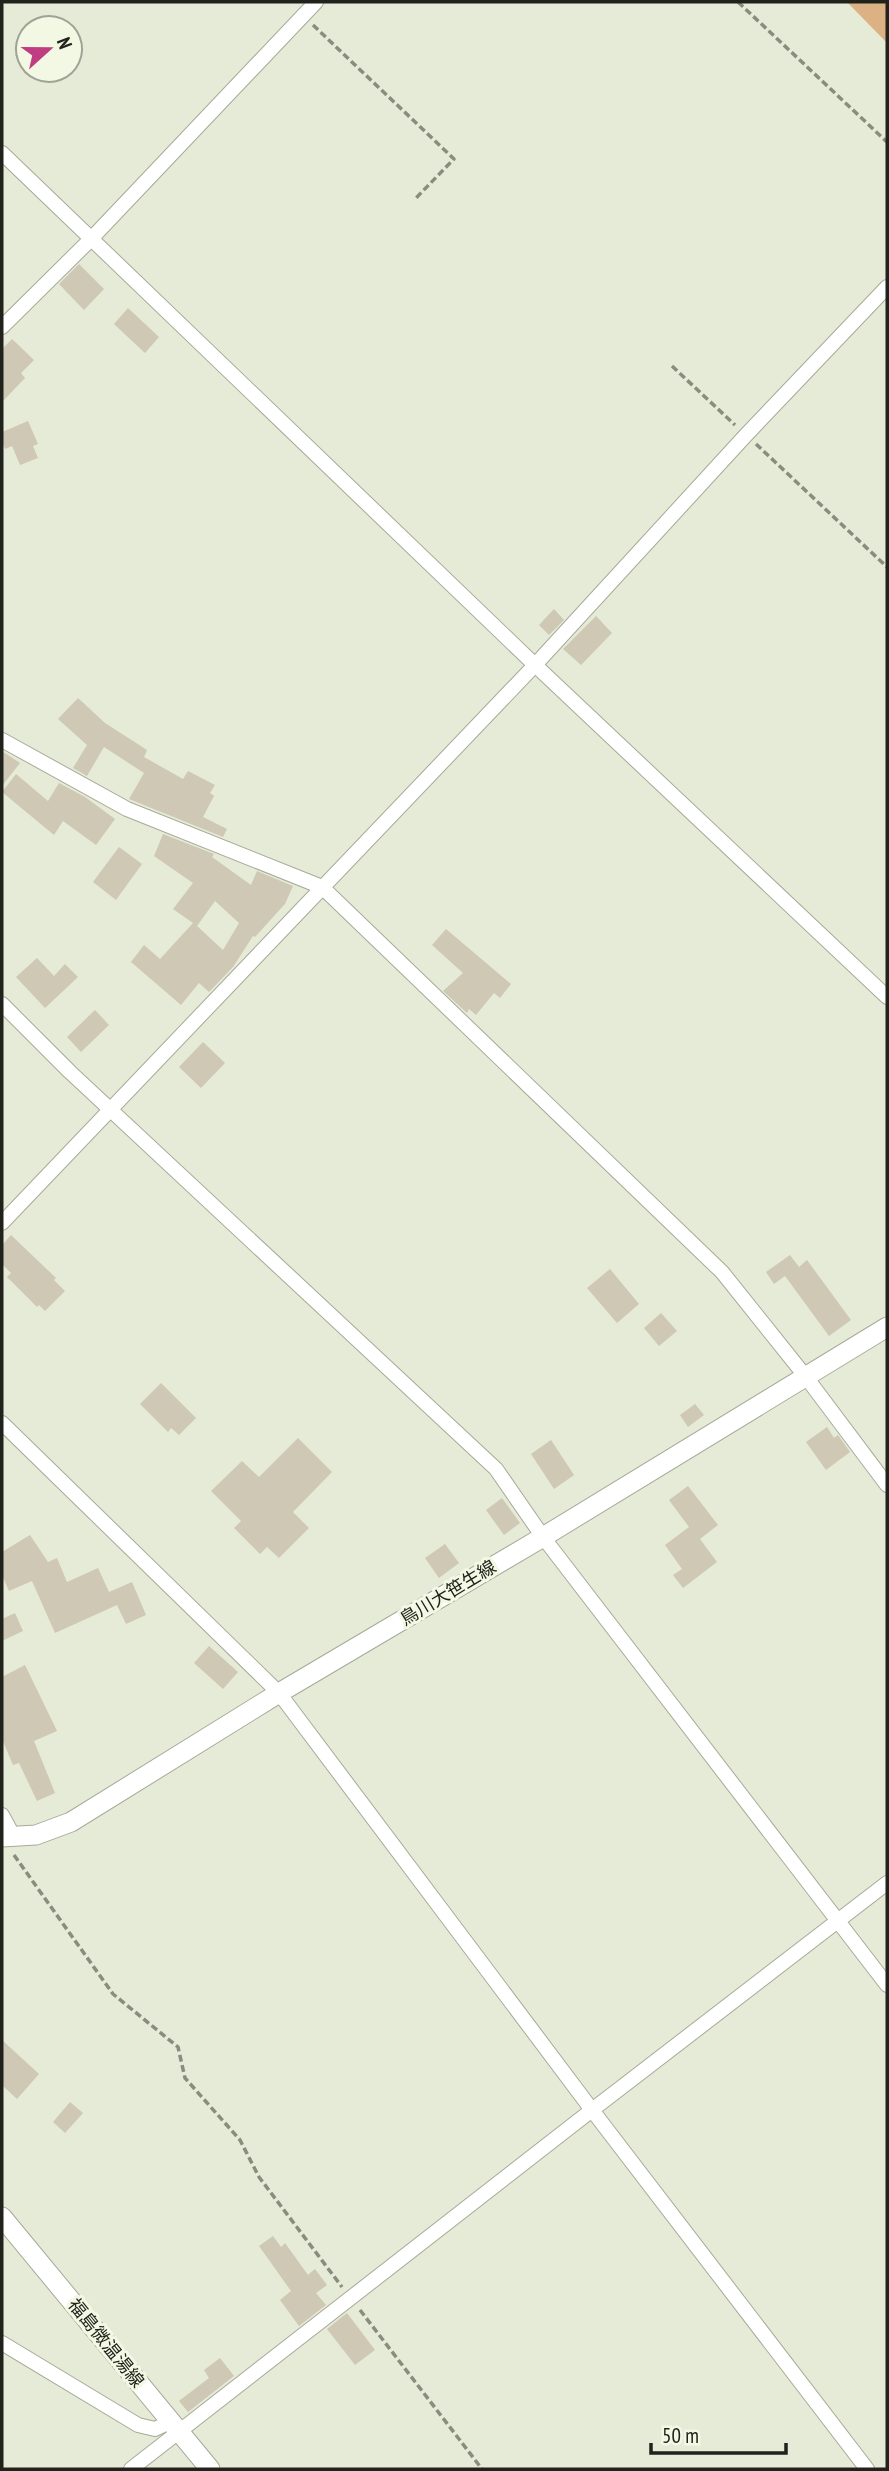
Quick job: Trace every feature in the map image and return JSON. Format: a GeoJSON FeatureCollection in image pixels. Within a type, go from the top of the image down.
{"type":"FeatureCollection","features":[{"type":"Feature","properties":{"kind":"street"},"geometry":{"type":"LineString","coordinates":[[2,327],[91,239],[316,2]]}},
{"type":"Feature","properties":{"kind":"street"},"geometry":{"type":"LineString","coordinates":[[2,153],[535,665],[887,997]]}},
{"type":"Feature","properties":{"kind":"street"},"geometry":{"type":"LineString","coordinates":[[2,1223],[535,665],[746,435],[887,287]]}},
{"type":"Feature","properties":{"kind":"street"},"geometry":{"type":"LineString","coordinates":[[2,740],[127,809],[322,887],[722,1272],[806,1377],[887,1485]]}},
{"type":"Feature","properties":{"kind":"street"},"geometry":{"type":"LineString","coordinates":[[2,1004],[110,1110],[496,1469],[543,1537],[887,1985]]}},
{"type":"Feature","properties":{"kind":"street","name":"鳥川大笹生線"},"geometry":{"type":"LineString","coordinates":[[8,1840],[36,1835],[71,1822],[279,1693],[543,1537],[887,1327]]}},
{"type":"Feature","properties":{"kind":"street"},"geometry":{"type":"LineString","coordinates":[[2,1423],[279,1693],[592,2110],[867,2469]]}},
{"type":"Feature","properties":{"kind":"street"},"geometry":{"type":"LineString","coordinates":[[2,1815],[8,1840]]}},
{"type":"Feature","properties":{"kind":"street"},"geometry":{"type":"LineString","coordinates":[[131,2469],[174,2427],[350,2297],[887,1883]]}},
{"type":"Feature","properties":{"kind":"street","name":"福島微温湯線"},"geometry":{"type":"LineString","coordinates":[[2,2217],[210,2469]]}},
{"type":"Feature","properties":{"kind":"street"},"geometry":{"type":"LineString","coordinates":[[2,2343],[138,2425],[155,2429],[174,2427]]}},
{"type":"Feature","properties":{"kind":"path"},"geometry":{"type":"LineString","coordinates":[[738,2],[887,142]]}},
{"type":"Feature","properties":{"kind":"path"},"geometry":{"type":"LineString","coordinates":[[303,16],[454,159],[416,198]]}},
{"type":"Feature","properties":{"kind":"path"},"geometry":{"type":"LineString","coordinates":[[673,366],[887,567]]}},
{"type":"Feature","properties":{"kind":"path"},"geometry":{"type":"LineString","coordinates":[[8,1840],[113,1994],[177,2047],[185,2078],[240,2140],[259,2177],[482,2469]]}},
{"type":"Feature","properties":{"kind":"shaded area"},"geometry":{"type":"Polygon","coordinates":[[[847,2],[887,2],[887,43],[847,2]]]}},
{"type":"Feature","properties":{"kind":"building"},"geometry":{"type":"Polygon","coordinates":[[[79,264],[104,289],[84,310],[59,284],[79,264]]]}},
{"type":"Feature","properties":{"kind":"building"},"geometry":{"type":"Polygon","coordinates":[[[128,308],[159,337],[145,353],[114,324],[128,308]]]}},
{"type":"Feature","properties":{"kind":"building"},"geometry":{"type":"Polygon","coordinates":[[[12,339],[34,360],[21,373],[25,378],[2,402],[2,349],[12,339]]]}},
{"type":"Feature","properties":{"kind":"building"},"geometry":{"type":"Polygon","coordinates":[[[28,421],[38,444],[33,446],[38,458],[20,465],[12,446],[5,449],[2,432],[28,421]]]}},
{"type":"Feature","properties":{"kind":"building"},"geometry":{"type":"Polygon","coordinates":[[[554,609],[564,620],[549,635],[539,625],[554,609]]]}},
{"type":"Feature","properties":{"kind":"building"},"geometry":{"type":"Polygon","coordinates":[[[596,616],[612,633],[581,665],[563,649],[596,616]]]}},
{"type":"Feature","properties":{"kind":"building"},"geometry":{"type":"Polygon","coordinates":[[[78,698],[105,723],[147,750],[144,757],[183,779],[188,771],[215,785],[210,793],[214,796],[203,817],[227,829],[223,837],[129,799],[144,773],[104,747],[87,776],[73,768],[87,745],[58,719],[78,698]]]}},
{"type":"Feature","properties":{"kind":"building"},"geometry":{"type":"Polygon","coordinates":[[[2,751],[20,763],[2,786],[2,751]]]}},
{"type":"Feature","properties":{"kind":"building"},"geometry":{"type":"Polygon","coordinates":[[[16,774],[48,801],[59,783],[85,797],[115,819],[96,845],[63,821],[54,835],[2,792],[16,774]]]}},
{"type":"Feature","properties":{"kind":"building"},"geometry":{"type":"Polygon","coordinates":[[[163,834],[214,854],[212,857],[251,885],[257,871],[293,886],[285,904],[255,937],[253,936],[233,967],[209,992],[199,983],[181,1005],[131,962],[144,945],[160,959],[193,923],[173,909],[193,883],[154,856],[163,834]],[[215,901],[197,926],[223,950],[239,923],[215,901]]]}},
{"type":"Feature","properties":{"kind":"building"},"geometry":{"type":"Polygon","coordinates":[[[119,847],[142,864],[116,900],[93,882],[119,847]]]}},
{"type":"Feature","properties":{"kind":"building"},"geometry":{"type":"Polygon","coordinates":[[[446,929],[511,984],[500,998],[494,993],[476,1015],[469,1009],[467,1013],[443,991],[463,973],[432,945],[446,929]]]}},
{"type":"Feature","properties":{"kind":"building"},"geometry":{"type":"Polygon","coordinates":[[[37,958],[54,976],[65,964],[78,977],[45,1008],[16,977],[37,958]]]}},
{"type":"Feature","properties":{"kind":"building"},"geometry":{"type":"Polygon","coordinates":[[[95,1010],[109,1025],[81,1052],[67,1037],[95,1010]]]}},
{"type":"Feature","properties":{"kind":"building"},"geometry":{"type":"Polygon","coordinates":[[[203,1042],[225,1063],[201,1088],[179,1067],[203,1042]]]}},
{"type":"Feature","properties":{"kind":"building"},"geometry":{"type":"Polygon","coordinates":[[[11,1235],[56,1278],[54,1280],[65,1291],[45,1311],[39,1305],[37,1307],[7,1277],[11,1273],[2,1264],[2,1245],[11,1235]]]}},
{"type":"Feature","properties":{"kind":"building"},"geometry":{"type":"Polygon","coordinates":[[[790,1255],[799,1267],[807,1260],[851,1320],[829,1336],[785,1276],[774,1284],[766,1272],[790,1255]]]}},
{"type":"Feature","properties":{"kind":"building"},"geometry":{"type":"Polygon","coordinates":[[[610,1269],[639,1304],[617,1323],[587,1288],[610,1269]]]}},
{"type":"Feature","properties":{"kind":"building"},"geometry":{"type":"Polygon","coordinates":[[[661,1313],[677,1331],[659,1346],[644,1328],[661,1313]]]}},
{"type":"Feature","properties":{"kind":"building"},"geometry":{"type":"Polygon","coordinates":[[[161,1383],[196,1418],[179,1435],[171,1428],[168,1432],[140,1404],[161,1383]]]}},
{"type":"Feature","properties":{"kind":"building"},"geometry":{"type":"Polygon","coordinates":[[[695,1404],[704,1415],[688,1427],[680,1415],[695,1404]]]}},
{"type":"Feature","properties":{"kind":"building"},"geometry":{"type":"Polygon","coordinates":[[[827,1427],[834,1438],[838,1435],[850,1452],[826,1470],[806,1442],[827,1427]]]}},
{"type":"Feature","properties":{"kind":"building"},"geometry":{"type":"Polygon","coordinates":[[[298,1438],[332,1472],[293,1512],[309,1528],[279,1558],[267,1547],[260,1554],[234,1528],[241,1521],[211,1491],[242,1461],[259,1477],[298,1438]]]}},
{"type":"Feature","properties":{"kind":"building"},"geometry":{"type":"Polygon","coordinates":[[[551,1440],[574,1475],[554,1489],[531,1454],[551,1440]]]}},
{"type":"Feature","properties":{"kind":"building"},"geometry":{"type":"Polygon","coordinates":[[[688,1486],[718,1525],[700,1539],[717,1562],[683,1588],[673,1575],[682,1569],[665,1545],[689,1527],[669,1500],[688,1486]]]}},
{"type":"Feature","properties":{"kind":"building"},"geometry":{"type":"Polygon","coordinates":[[[502,1498],[520,1523],[504,1535],[486,1510],[502,1498]]]}},
{"type":"Feature","properties":{"kind":"building"},"geometry":{"type":"Polygon","coordinates":[[[30,1535],[48,1562],[57,1558],[67,1582],[98,1568],[109,1592],[132,1582],[146,1615],[126,1624],[117,1605],[55,1633],[32,1581],[9,1591],[2,1575],[2,1552],[30,1535]]]}},
{"type":"Feature","properties":{"kind":"building"},"geometry":{"type":"Polygon","coordinates":[[[445,1544],[459,1563],[439,1578],[425,1558],[445,1544]]]}},
{"type":"Feature","properties":{"kind":"building"},"geometry":{"type":"Polygon","coordinates":[[[15,1613],[23,1631],[2,1641],[2,1619],[15,1613]]]}},
{"type":"Feature","properties":{"kind":"building"},"geometry":{"type":"Polygon","coordinates":[[[209,1646],[238,1672],[223,1689],[194,1663],[209,1646]]]}},
{"type":"Feature","properties":{"kind":"building"},"geometry":{"type":"Polygon","coordinates":[[[25,1665],[57,1731],[34,1741],[55,1793],[37,1801],[19,1763],[13,1765],[2,1739],[2,1677],[25,1665]]]}},
{"type":"Feature","properties":{"kind":"building"},"geometry":{"type":"Polygon","coordinates":[[[2,2040],[39,2074],[17,2099],[2,2085],[2,2040]]]}},
{"type":"Feature","properties":{"kind":"building"},"geometry":{"type":"Polygon","coordinates":[[[70,2102],[83,2113],[65,2133],[53,2122],[70,2102]]]}},
{"type":"Feature","properties":{"kind":"building"},"geometry":{"type":"Polygon","coordinates":[[[273,2236],[281,2247],[285,2243],[308,2275],[315,2269],[327,2285],[316,2293],[326,2305],[299,2326],[280,2300],[291,2291],[259,2246],[273,2236]]]}},
{"type":"Feature","properties":{"kind":"building"},"geometry":{"type":"Polygon","coordinates":[[[347,2313],[375,2350],[355,2365],[327,2329],[347,2313]]]}},
{"type":"Feature","properties":{"kind":"building"},"geometry":{"type":"Polygon","coordinates":[[[220,2358],[234,2376],[188,2412],[179,2401],[209,2378],[204,2370],[220,2358]]]}}]}
